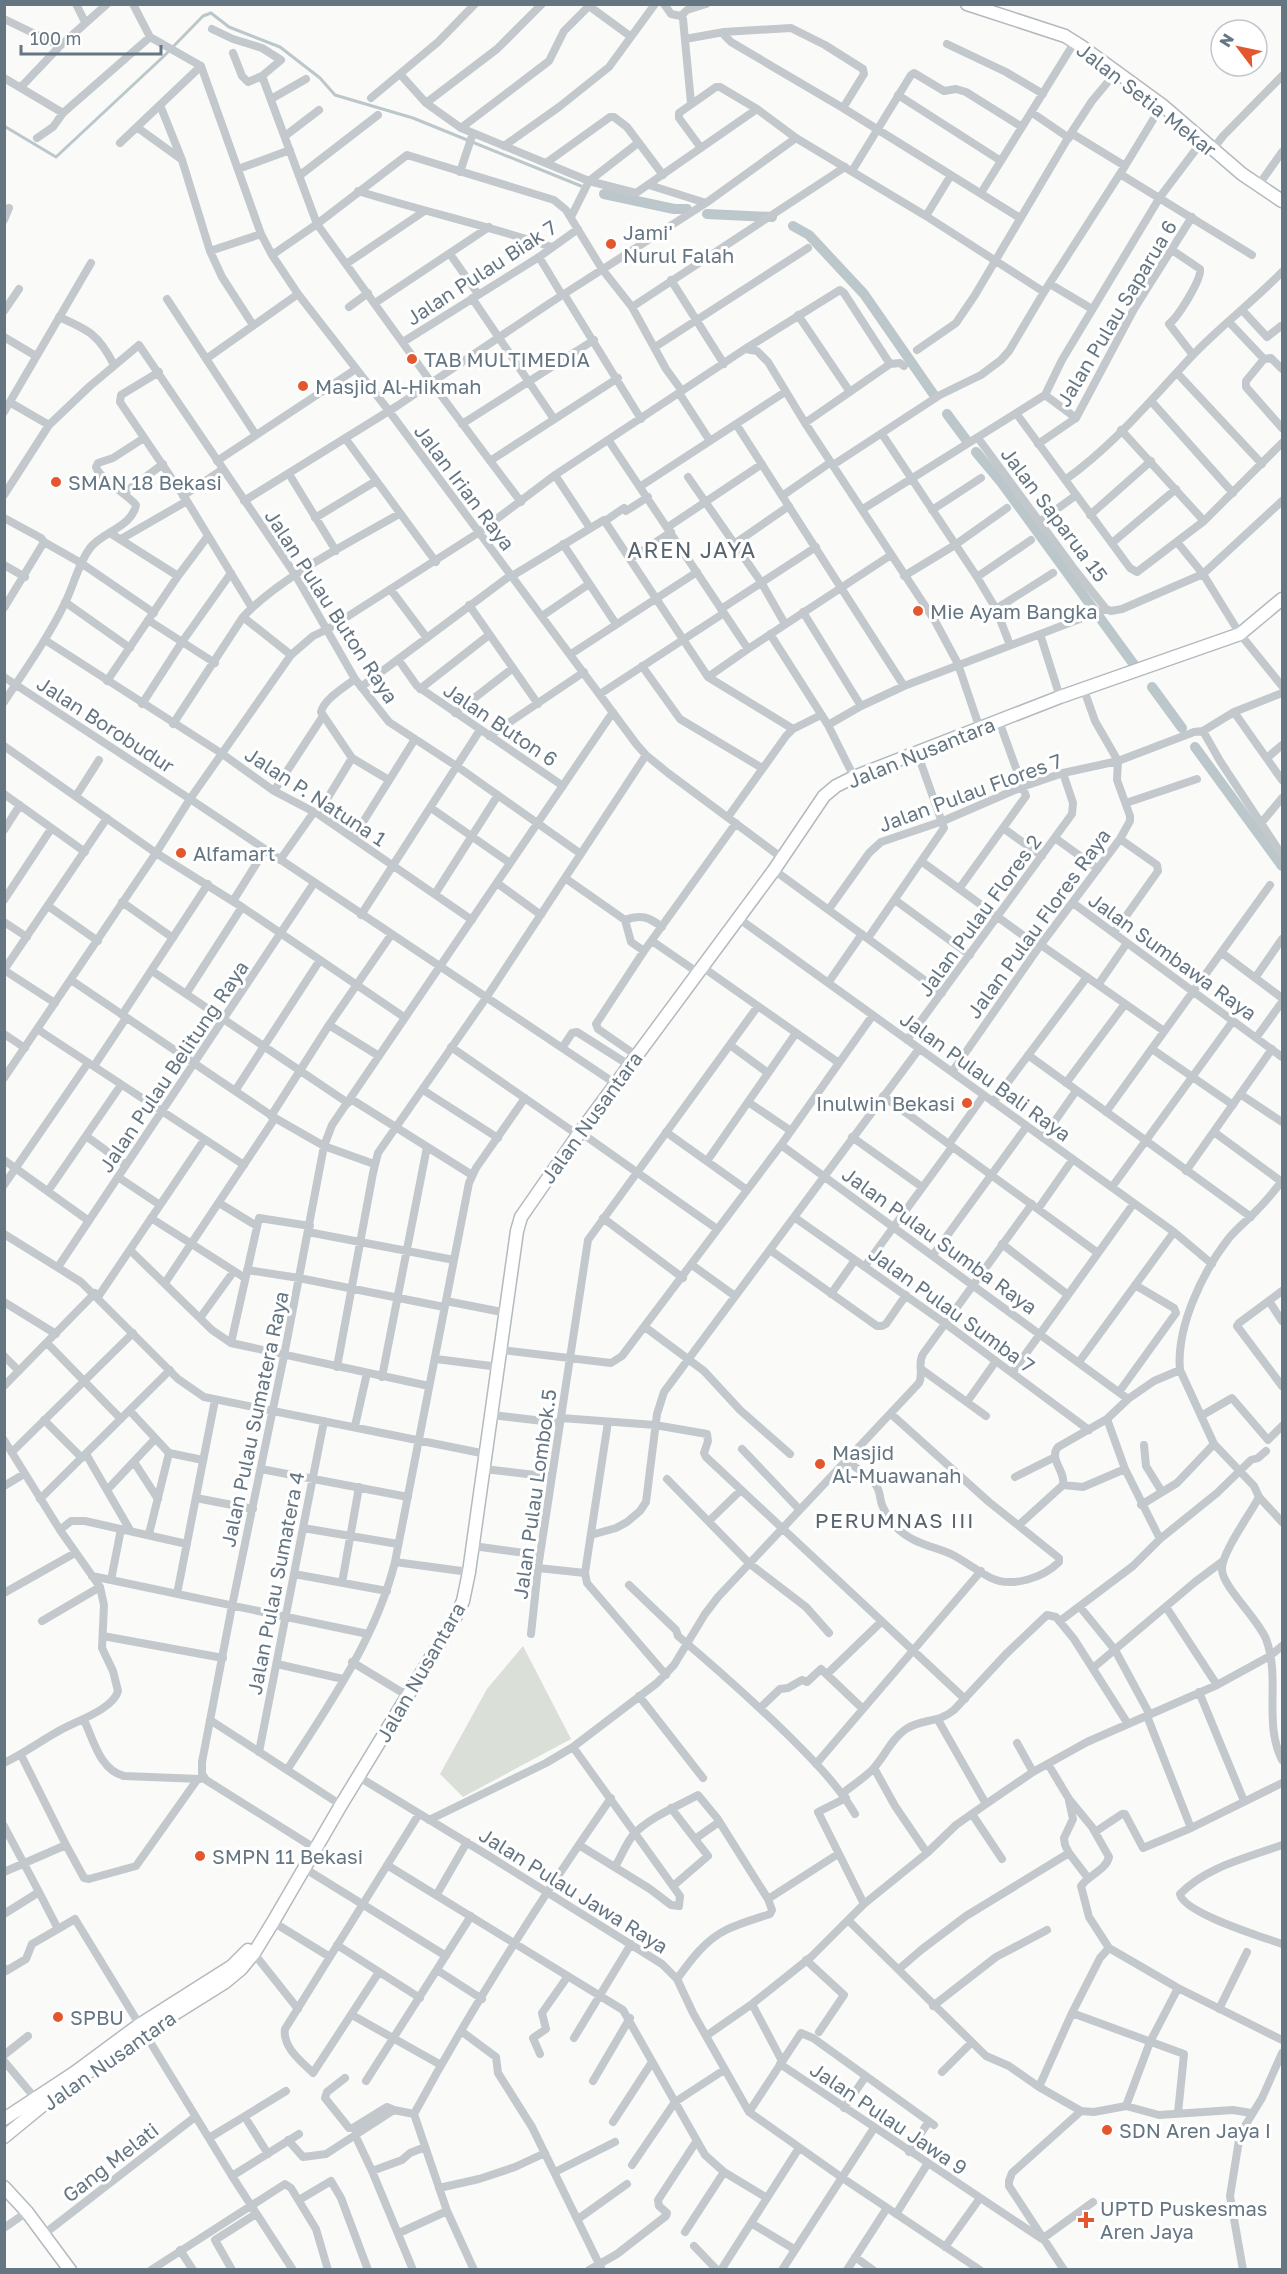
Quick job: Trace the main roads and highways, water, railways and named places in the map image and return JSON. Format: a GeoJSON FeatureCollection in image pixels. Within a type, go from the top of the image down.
{"type":"FeatureCollection","features":[{"type":"Feature","properties":{"kind":"waterway"},"geometry":{"type":"LineString","coordinates":[[4,126],[56,157],[164,56],[203,16],[211,13],[229,27],[280,47],[320,78],[335,95],[413,118],[581,186]]}},
{"type":"Feature","properties":{"kind":"waterway"},"geometry":{"type":"LineString","coordinates":[[604,194],[674,209],[687,209]]}},
{"type":"Feature","properties":{"kind":"waterway"},"geometry":{"type":"LineString","coordinates":[[707,214],[772,217]]}},
{"type":"Feature","properties":{"kind":"waterway"},"geometry":{"type":"LineString","coordinates":[[793,226],[809,235],[864,294],[934,395]]}},
{"type":"Feature","properties":{"kind":"waterway"},"geometry":{"type":"LineString","coordinates":[[947,414],[967,441]]}},
{"type":"Feature","properties":{"kind":"waterway"},"geometry":{"type":"LineString","coordinates":[[976,452],[1001,482],[1135,666]]}},
{"type":"Feature","properties":{"kind":"waterway"},"geometry":{"type":"LineString","coordinates":[[1152,687],[1182,728]]}},
{"type":"Feature","properties":{"kind":"waterway"},"geometry":{"type":"LineString","coordinates":[[1195,747],[1282,866]]}},
{"type":"Feature","properties":{"kind":"place","name":"Jami' Nurul Falah"},"geometry":{"type":"Point","coordinates":[611,244]}},
{"type":"Feature","properties":{"kind":"place","name":"TAB MULTIMEDIA"},"geometry":{"type":"Point","coordinates":[412,359]}},
{"type":"Feature","properties":{"kind":"place","name":"Masjid Al-Hikmah"},"geometry":{"type":"Point","coordinates":[303,386]}},
{"type":"Feature","properties":{"kind":"place","name":"SMAN 18 Bekasi"},"geometry":{"type":"Point","coordinates":[56,482]}},
{"type":"Feature","properties":{"kind":"place","name":"Mie Ayam Bangka"},"geometry":{"type":"Point","coordinates":[918,611]}},
{"type":"Feature","properties":{"kind":"place","name":"Alfamart"},"geometry":{"type":"Point","coordinates":[181,853]}},
{"type":"Feature","properties":{"kind":"place","name":"Inulwin Bekasi"},"geometry":{"type":"Point","coordinates":[967,1103]}},
{"type":"Feature","properties":{"kind":"place","name":"Masjid Al-Muawanah"},"geometry":{"type":"Point","coordinates":[820,1464]}},
{"type":"Feature","properties":{"kind":"place","name":"SMPN 11 Bekasi"},"geometry":{"type":"Point","coordinates":[200,1856]}},
{"type":"Feature","properties":{"kind":"place","name":"SPBU"},"geometry":{"type":"Point","coordinates":[58,2017]}},
{"type":"Feature","properties":{"kind":"place","name":"SDN Aren Jaya I"},"geometry":{"type":"Point","coordinates":[1107,2130]}},
{"type":"Feature","properties":{"kind":"place","name":"UPTD Puskesmas Aren Jaya"},"geometry":{"type":"Point","coordinates":[1086,2220]}},
{"type":"Feature","properties":{"kind":"district","name":"AREN JAYA"},"geometry":{"type":"Point","coordinates":[692,549]}},
{"type":"Feature","properties":{"kind":"district","name":"PERUMNAS III"},"geometry":{"type":"Point","coordinates":[895,1520]}}]}
